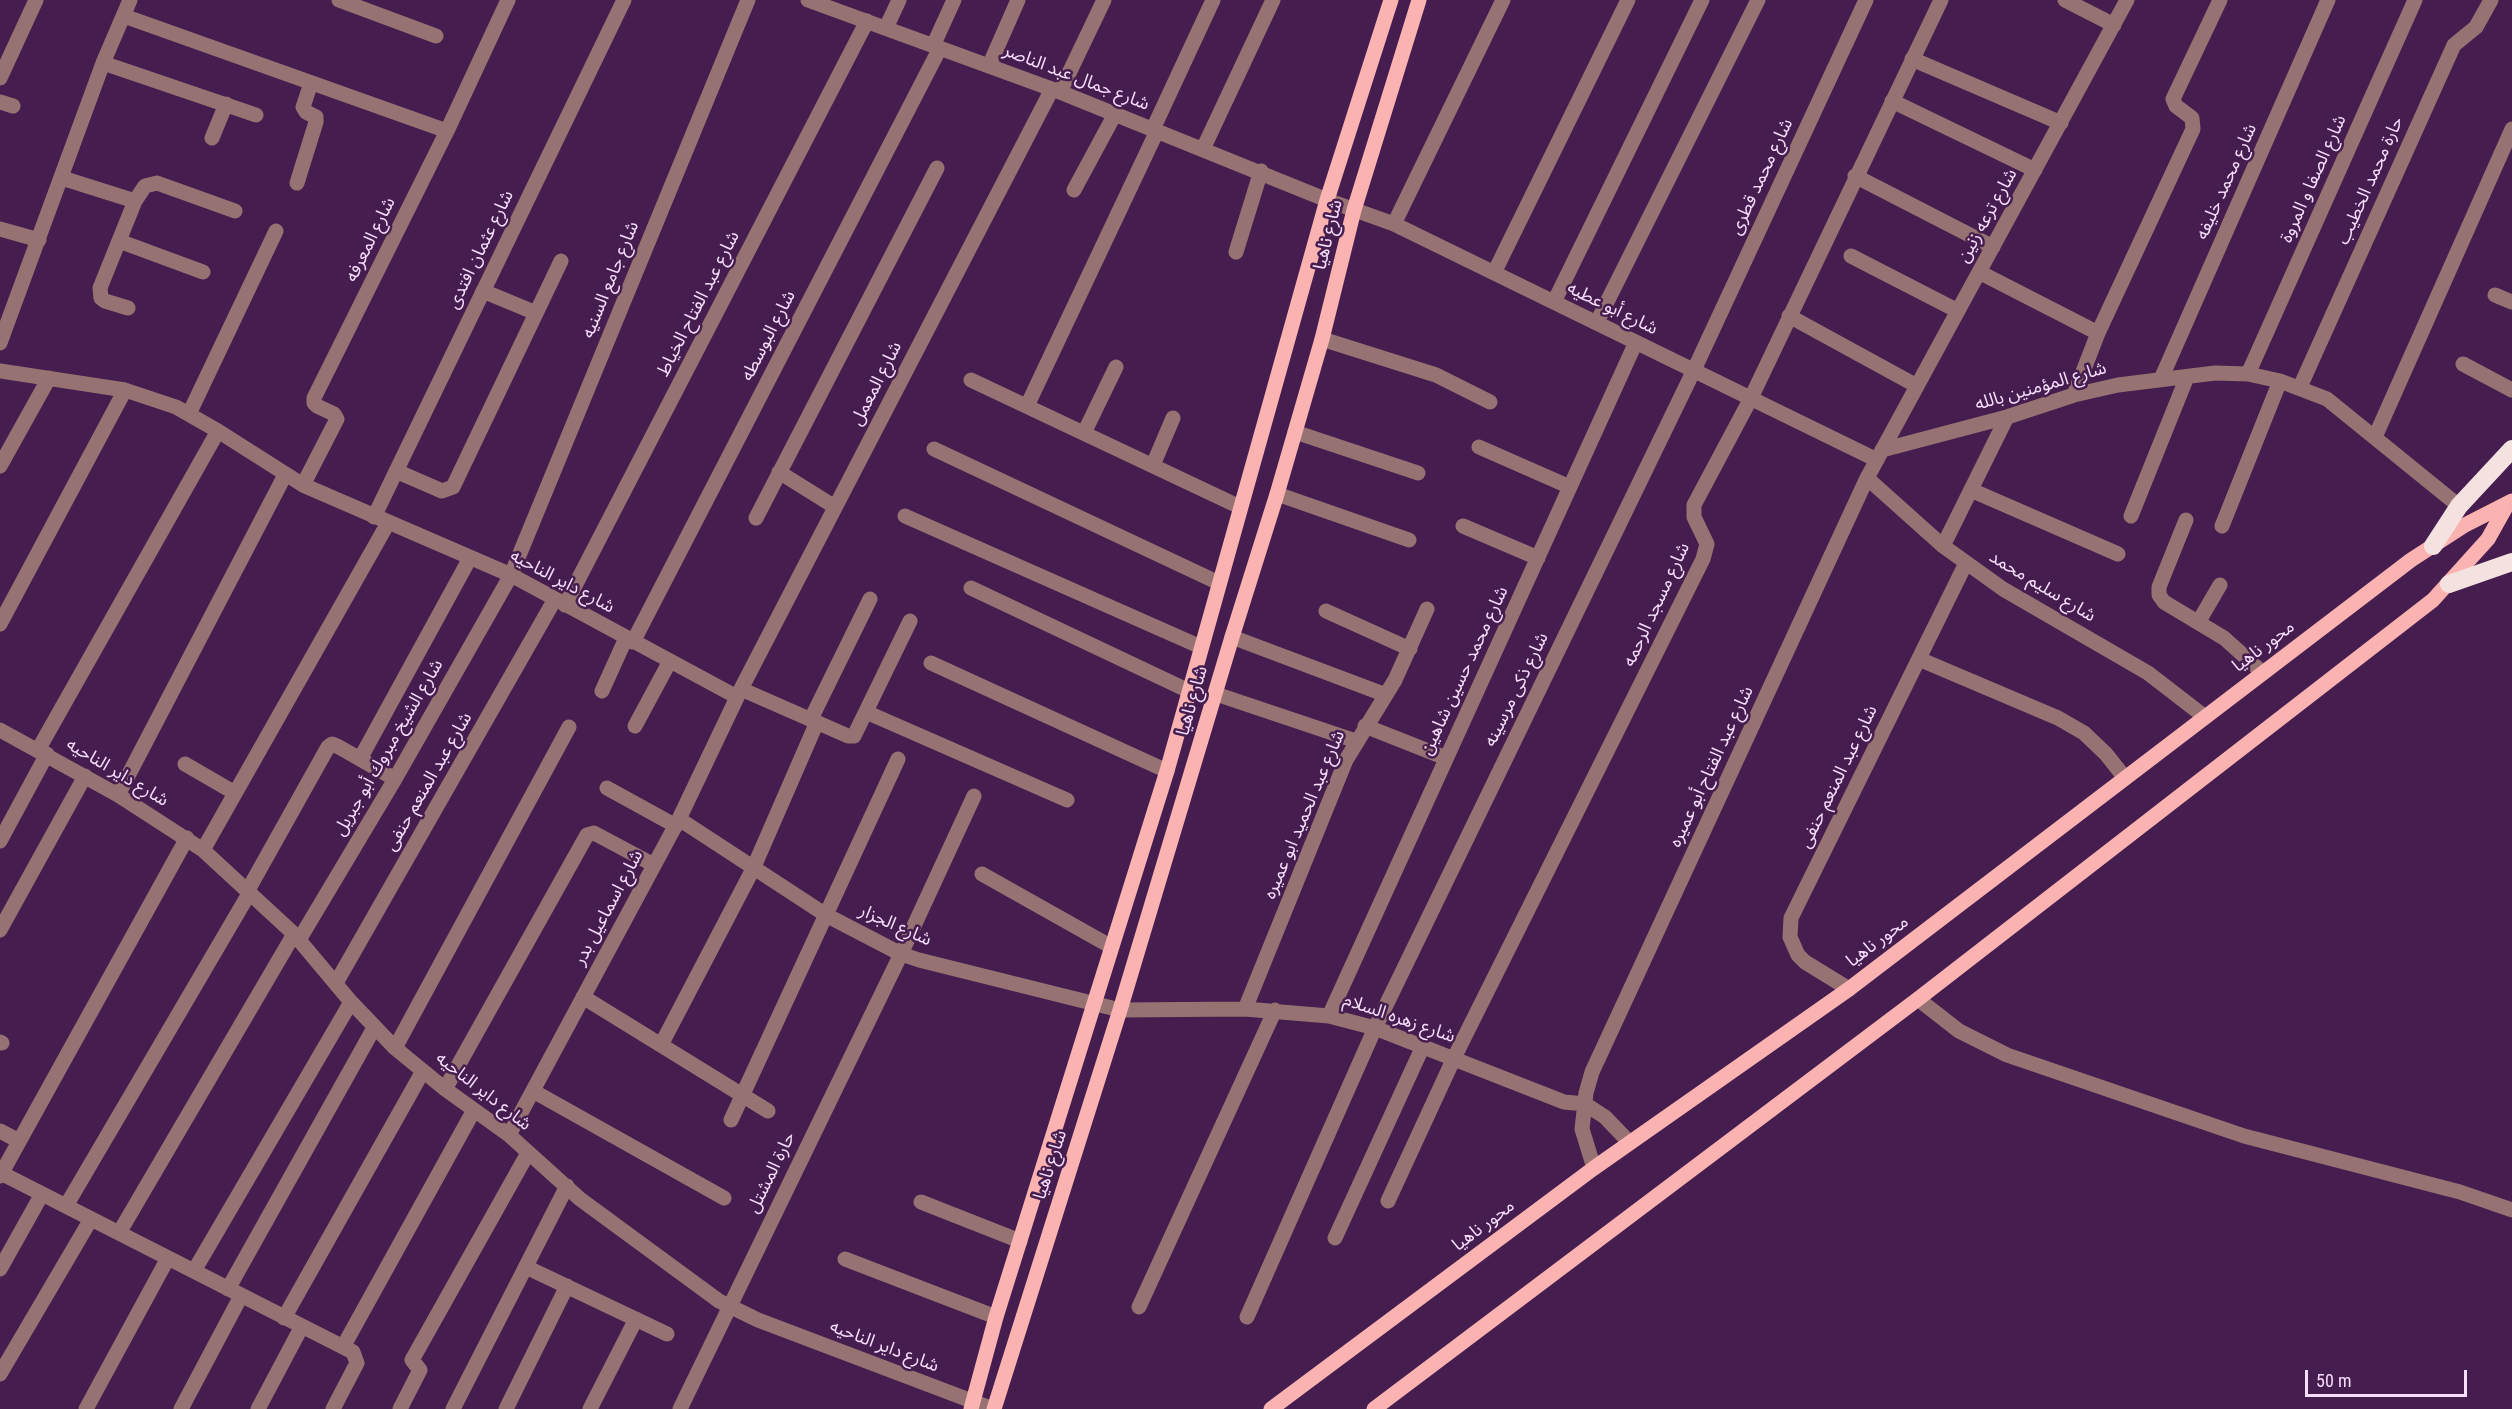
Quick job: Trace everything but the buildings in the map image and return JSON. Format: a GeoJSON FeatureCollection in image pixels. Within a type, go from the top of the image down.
{"type":"FeatureCollection","features":[{"type":"Feature","properties":{"kind":"highway"},"geometry":{"type":"LineString","coordinates":[[2433,546],[2459,506],[2512,449]]}},
{"type":"Feature","properties":{"kind":"highway"},"geometry":{"type":"LineString","coordinates":[[2449,584],[2512,562]]}},
{"type":"Feature","properties":{"kind":"main road","name":"شارع ناهيا"},"geometry":{"type":"LineString","coordinates":[[972,1405],[996,1317],[1092,1004],[1167,771],[1327,200],[1391,0]]}},
{"type":"Feature","properties":{"kind":"main road","name":"شارع ناهيا"},"geometry":{"type":"LineString","coordinates":[[993,1409],[1120,1010],[1277,494],[1322,339],[1354,210],[1419,0]]}},
{"type":"Feature","properties":{"kind":"main road","name":"محور ناهيا"},"geometry":{"type":"LineString","coordinates":[[1271,1409],[1629,1142],[1849,988],[2411,560],[2465,525],[2510,503]]}},
{"type":"Feature","properties":{"kind":"main road","name":"محور ناهيا"},"geometry":{"type":"LineString","coordinates":[[1374,1409],[1918,999],[2433,600],[2488,538],[2510,503]]}},
{"type":"Feature","properties":{"kind":"street"},"geometry":{"type":"LineString","coordinates":[[0,343],[3,324],[39,240],[103,63],[130,0]]}},
{"type":"Feature","properties":{"kind":"street"},"geometry":{"type":"LineString","coordinates":[[339,0],[436,36]]}},
{"type":"Feature","properties":{"kind":"street"},"geometry":{"type":"LineString","coordinates":[[383,15],[390,0]]}},
{"type":"Feature","properties":{"kind":"street","name":"شارع المعرفه"},"geometry":{"type":"LineString","coordinates":[[303,485],[336,426],[337,419],[334,414],[317,406],[314,398],[447,131],[508,0]]}},
{"type":"Feature","properties":{"kind":"street","name":"شارع عثمان افتدى"},"geometry":{"type":"LineString","coordinates":[[203,850],[381,520],[396,471],[624,0]]}},
{"type":"Feature","properties":{"kind":"street","name":"شارع جامع السنيه"},"geometry":{"type":"LineString","coordinates":[[511,575],[748,0]]}},
{"type":"Feature","properties":{"kind":"street","name":"شارع جمال عبد الناصر"},"geometry":{"type":"LineString","coordinates":[[808,0],[841,5],[867,21],[1056,90],[1261,171],[1327,200]]}},
{"type":"Feature","properties":{"kind":"street"},"geometry":{"type":"LineString","coordinates":[[886,28],[899,0]]}},
{"type":"Feature","properties":{"kind":"street","name":"شارع البوسطه"},"geometry":{"type":"LineString","coordinates":[[602,692],[936,47],[954,0]]}},
{"type":"Feature","properties":{"kind":"street"},"geometry":{"type":"LineString","coordinates":[[988,66],[1018,0]]}},
{"type":"Feature","properties":{"kind":"street","name":"شارع المعمل"},"geometry":{"type":"LineString","coordinates":[[739,693],[1104,0]]}},
{"type":"Feature","properties":{"kind":"street"},"geometry":{"type":"LineString","coordinates":[[1028,406],[1213,0]]}},
{"type":"Feature","properties":{"kind":"street"},"geometry":{"type":"LineString","coordinates":[[1203,149],[1272,0]]}},
{"type":"Feature","properties":{"kind":"street"},"geometry":{"type":"LineString","coordinates":[[1394,224],[1503,0]]}},
{"type":"Feature","properties":{"kind":"street"},"geometry":{"type":"LineString","coordinates":[[1494,273],[1628,0]]}},
{"type":"Feature","properties":{"kind":"street"},"geometry":{"type":"LineString","coordinates":[[1554,302],[1702,0]]}},
{"type":"Feature","properties":{"kind":"street"},"geometry":{"type":"LineString","coordinates":[[1597,322],[1758,0]]}},
{"type":"Feature","properties":{"kind":"street","name":"شارع محمد قطرى"},"geometry":{"type":"LineString","coordinates":[[1694,370],[1866,0]]}},
{"type":"Feature","properties":{"kind":"street","name":"شارع مسجد الرحمه"},"geometry":{"type":"LineString","coordinates":[[1388,1201],[1454,1058],[1703,559],[1707,544],[1694,517],[1694,504],[1751,398],[1941,0]]}},
{"type":"Feature","properties":{"kind":"street"},"geometry":{"type":"LineString","coordinates":[[2065,0],[2114,25]]}},
{"type":"Feature","properties":{"kind":"street","name":"شارع ترعه زنين"},"geometry":{"type":"LineString","coordinates":[[1880,455],[2127,0]]}},
{"type":"Feature","properties":{"kind":"street"},"geometry":{"type":"LineString","coordinates":[[2074,395],[2098,333],[2194,125],[2190,114],[2175,106],[2174,96],[2220,0]]}},
{"type":"Feature","properties":{"kind":"street","name":"شارع محمد خليفه"},"geometry":{"type":"LineString","coordinates":[[2161,379],[2328,0]]}},
{"type":"Feature","properties":{"kind":"street","name":"شارع الصفا و المروة"},"geometry":{"type":"LineString","coordinates":[[2248,374],[2415,0]]}},
{"type":"Feature","properties":{"kind":"street","name":"حارة محمد الخطيب"},"geometry":{"type":"LineString","coordinates":[[2300,387],[2454,45],[2476,27],[2491,0]]}},
{"type":"Feature","properties":{"kind":"street"},"geometry":{"type":"LineString","coordinates":[[0,78],[7,46],[32,1]]}},
{"type":"Feature","properties":{"kind":"street"},"geometry":{"type":"LineString","coordinates":[[124,16],[447,131]]}},
{"type":"Feature","properties":{"kind":"street","name":"شارع عبد الفتاح الخياط"},"geometry":{"type":"LineString","coordinates":[[560,602],[867,21]]}},
{"type":"Feature","properties":{"kind":"street"},"geometry":{"type":"LineString","coordinates":[[1912,59],[2061,123]]}},
{"type":"Feature","properties":{"kind":"street"},"geometry":{"type":"LineString","coordinates":[[103,63],[256,115]]}},
{"type":"Feature","properties":{"kind":"street"},"geometry":{"type":"LineString","coordinates":[[297,183],[316,122],[316,117],[306,112],[303,107],[312,83]]}},
{"type":"Feature","properties":{"kind":"street"},"geometry":{"type":"LineString","coordinates":[[1892,101],[2036,170]]}},
{"type":"Feature","properties":{"kind":"street"},"geometry":{"type":"LineString","coordinates":[[212,138],[226,105]]}},
{"type":"Feature","properties":{"kind":"street"},"geometry":{"type":"LineString","coordinates":[[1074,190],[1115,114]]}},
{"type":"Feature","properties":{"kind":"street"},"geometry":{"type":"LineString","coordinates":[[2374,437],[2512,129]]}},
{"type":"Feature","properties":{"kind":"street"},"geometry":{"type":"LineString","coordinates":[[756,518],[937,168]]}},
{"type":"Feature","properties":{"kind":"street"},"geometry":{"type":"LineString","coordinates":[[1236,252],[1261,171]]}},
{"type":"Feature","properties":{"kind":"street"},"geometry":{"type":"LineString","coordinates":[[1855,176],[1994,247]]}},
{"type":"Feature","properties":{"kind":"street"},"geometry":{"type":"LineString","coordinates":[[62,178],[135,201]]}},
{"type":"Feature","properties":{"kind":"street"},"geometry":{"type":"LineString","coordinates":[[128,308],[105,301],[99,293],[135,201],[145,186],[157,183],[235,211]]}},
{"type":"Feature","properties":{"kind":"street","name":"شارع أبو عطيه"},"geometry":{"type":"LineString","coordinates":[[1327,200],[1394,224],[1751,398],[1880,455]]}},
{"type":"Feature","properties":{"kind":"street"},"geometry":{"type":"LineString","coordinates":[[0,229],[39,240]]}},
{"type":"Feature","properties":{"kind":"street"},"geometry":{"type":"LineString","coordinates":[[189,414],[276,231]]}},
{"type":"Feature","properties":{"kind":"street"},"geometry":{"type":"LineString","coordinates":[[119,240],[203,272]]}},
{"type":"Feature","properties":{"kind":"street"},"geometry":{"type":"LineString","coordinates":[[1851,256],[1958,311]]}},
{"type":"Feature","properties":{"kind":"street"},"geometry":{"type":"LineString","coordinates":[[396,471],[442,491],[453,487],[561,261]]}},
{"type":"Feature","properties":{"kind":"street"},"geometry":{"type":"LineString","coordinates":[[1980,272],[2098,333]]}},
{"type":"Feature","properties":{"kind":"street"},"geometry":{"type":"LineString","coordinates":[[483,291],[536,313]]}},
{"type":"Feature","properties":{"kind":"street"},"geometry":{"type":"LineString","coordinates":[[2495,295],[2512,302]]}},
{"type":"Feature","properties":{"kind":"street"},"geometry":{"type":"LineString","coordinates":[[1789,316],[1917,386]]}},
{"type":"Feature","properties":{"kind":"street"},"geometry":{"type":"LineString","coordinates":[[1322,339],[1436,375],[1490,402]]}},
{"type":"Feature","properties":{"kind":"street","name":"شارع محمد حسين شاهين"},"geometry":{"type":"LineString","coordinates":[[1329,1016],[1636,342]]}},
{"type":"Feature","properties":{"kind":"street"},"geometry":{"type":"LineString","coordinates":[[2463,364],[2512,390]]}},
{"type":"Feature","properties":{"kind":"street"},"geometry":{"type":"LineString","coordinates":[[1084,433],[1116,367]]}},
{"type":"Feature","properties":{"kind":"street","name":"شارع ذكى مرسينه"},"geometry":{"type":"LineString","coordinates":[[1247,1317],[1375,1028],[1694,370]]}},
{"type":"Feature","properties":{"kind":"street","name":"شارع داير الناحيه"},"geometry":{"type":"LineString","coordinates":[[0,371],[125,390],[189,414],[285,476],[511,575],[670,661],[739,693],[852,737],[866,712]]}},
{"type":"Feature","properties":{"kind":"street","name":"شارع المؤمنين بالله"},"geometry":{"type":"LineString","coordinates":[[1880,455],[2074,395],[2118,385],[2215,373],[2248,374],[2300,387],[2327,399],[2459,506]]}},
{"type":"Feature","properties":{"kind":"street"},"geometry":{"type":"LineString","coordinates":[[2131,516],[2187,377]]}},
{"type":"Feature","properties":{"kind":"street"},"geometry":{"type":"LineString","coordinates":[[0,466],[49,378]]}},
{"type":"Feature","properties":{"kind":"street"},"geometry":{"type":"LineString","coordinates":[[971,380],[1240,507]]}},
{"type":"Feature","properties":{"kind":"street"},"geometry":{"type":"LineString","coordinates":[[2222,526],[2280,381]]}},
{"type":"Feature","properties":{"kind":"street"},"geometry":{"type":"LineString","coordinates":[[0,624],[125,390]]}},
{"type":"Feature","properties":{"kind":"street"},"geometry":{"type":"LineString","coordinates":[[1943,546],[2007,417]]}},
{"type":"Feature","properties":{"kind":"street"},"geometry":{"type":"LineString","coordinates":[[1153,465],[1173,418]]}},
{"type":"Feature","properties":{"kind":"street"},"geometry":{"type":"LineString","coordinates":[[0,841],[43,752],[218,431]]}},
{"type":"Feature","properties":{"kind":"street"},"geometry":{"type":"LineString","coordinates":[[1295,432],[1418,473]]}},
{"type":"Feature","properties":{"kind":"street"},"geometry":{"type":"LineString","coordinates":[[1479,447],[1570,487]]}},
{"type":"Feature","properties":{"kind":"street"},"geometry":{"type":"LineString","coordinates":[[934,449],[1219,583]]}},
{"type":"Feature","properties":{"kind":"street","name":"شارع عبد الفتاح أبو عميره"},"geometry":{"type":"LineString","coordinates":[[1594,1168],[1582,1129],[1592,1072],[1867,478],[1880,455]]}},
{"type":"Feature","properties":{"kind":"street"},"geometry":{"type":"LineString","coordinates":[[779,472],[835,507]]}},
{"type":"Feature","properties":{"kind":"street"},"geometry":{"type":"LineString","coordinates":[[118,795],[285,476]]}},
{"type":"Feature","properties":{"kind":"street","name":"شارع سليم محمد"},"geometry":{"type":"LineString","coordinates":[[1867,478],[1943,546],[2003,590],[2148,673],[2205,717]]}},
{"type":"Feature","properties":{"kind":"street"},"geometry":{"type":"LineString","coordinates":[[1971,490],[2118,554]]}},
{"type":"Feature","properties":{"kind":"street"},"geometry":{"type":"LineString","coordinates":[[1277,494],[1409,540]]}},
{"type":"Feature","properties":{"kind":"street"},"geometry":{"type":"LineString","coordinates":[[905,516],[1201,647]]}},
{"type":"Feature","properties":{"kind":"street"},"geometry":{"type":"LineString","coordinates":[[2186,520],[2159,587],[2159,595],[2164,602],[2199,621],[2230,644],[2263,673]]}},
{"type":"Feature","properties":{"kind":"street"},"geometry":{"type":"LineString","coordinates":[[1463,526],[1538,558]]}},
{"type":"Feature","properties":{"kind":"street"},"geometry":{"type":"LineString","coordinates":[[360,759],[470,558]]}},
{"type":"Feature","properties":{"kind":"street","name":"شارع عبد المنعم حنفى"},"geometry":{"type":"LineString","coordinates":[[1849,988],[1805,962],[1798,955],[1790,938],[1791,918],[1966,563]]}},
{"type":"Feature","properties":{"kind":"street","name":"شارع الشيخ مبروك أبو جبريل"},"geometry":{"type":"LineString","coordinates":[[119,1233],[394,779],[511,575]]}},
{"type":"Feature","properties":{"kind":"street"},"geometry":{"type":"LineString","coordinates":[[2199,621],[2220,585]]}},
{"type":"Feature","properties":{"kind":"street"},"geometry":{"type":"LineString","coordinates":[[971,588],[1189,691]]}},
{"type":"Feature","properties":{"kind":"street"},"geometry":{"type":"LineString","coordinates":[[661,1046],[753,868],[814,721],[870,599]]}},
{"type":"Feature","properties":{"kind":"street","name":"شارع عبد المنعم حنفى"},"geometry":{"type":"LineString","coordinates":[[336,983],[560,602]]}},
{"type":"Feature","properties":{"kind":"street","name":"شارع عبد الحميد ابو عميره"},"geometry":{"type":"LineString","coordinates":[[1245,1009],[1338,779],[1356,741],[1386,695],[1410,649],[1427,609]]}},
{"type":"Feature","properties":{"kind":"street"},"geometry":{"type":"LineString","coordinates":[[1326,611],[1410,649]]}},
{"type":"Feature","properties":{"kind":"street"},"geometry":{"type":"LineString","coordinates":[[910,621],[866,712],[1067,800]]}},
{"type":"Feature","properties":{"kind":"street"},"geometry":{"type":"LineString","coordinates":[[1232,637],[1386,695]]}},
{"type":"Feature","properties":{"kind":"street"},"geometry":{"type":"LineString","coordinates":[[1918,659],[2058,718],[2084,733],[2106,754],[2125,778]]}},
{"type":"Feature","properties":{"kind":"street"},"geometry":{"type":"LineString","coordinates":[[635,726],[670,661]]}},
{"type":"Feature","properties":{"kind":"street"},"geometry":{"type":"LineString","coordinates":[[931,663],[1167,771]]}},
{"type":"Feature","properties":{"kind":"street","name":"شارع اسماعيل بدر"},"geometry":{"type":"LineString","coordinates":[[510,1135],[677,822],[739,693]]}},
{"type":"Feature","properties":{"kind":"street"},"geometry":{"type":"LineString","coordinates":[[1216,694],[1356,741]]}},
{"type":"Feature","properties":{"kind":"street"},"geometry":{"type":"LineString","coordinates":[[1365,726],[1446,758]]}},
{"type":"Feature","properties":{"kind":"street"},"geometry":{"type":"LineString","coordinates":[[396,1048],[569,727]]}},
{"type":"Feature","properties":{"kind":"street","name":"شارع داير الناحيه"},"geometry":{"type":"LineString","coordinates":[[0,730],[118,795],[203,850],[297,937],[374,1028],[396,1048],[445,1089],[510,1135],[588,1205],[718,1301],[768,1324],[972,1405],[993,1409]]}},
{"type":"Feature","properties":{"kind":"street"},"geometry":{"type":"LineString","coordinates":[[66,1206],[249,891],[328,747],[332,744],[339,747],[394,779]]}},
{"type":"Feature","properties":{"kind":"street"},"geometry":{"type":"LineString","coordinates":[[731,1120],[898,759]]}},
{"type":"Feature","properties":{"kind":"street"},"geometry":{"type":"LineString","coordinates":[[185,764],[235,793]]}},
{"type":"Feature","properties":{"kind":"street"},"geometry":{"type":"LineString","coordinates":[[0,930],[85,776]]}},
{"type":"Feature","properties":{"kind":"street","name":"شارع الجزار"},"geometry":{"type":"LineString","coordinates":[[608,788],[677,822],[826,915],[901,954],[1120,1010]]}},
{"type":"Feature","properties":{"kind":"street","name":"حارة المشتل"},"geometry":{"type":"LineString","coordinates":[[680,1409],[901,954],[974,796]]}},
{"type":"Feature","properties":{"kind":"street"},"geometry":{"type":"LineString","coordinates":[[445,1089],[587,835],[594,833],[654,865]]}},
{"type":"Feature","properties":{"kind":"street"},"geometry":{"type":"LineString","coordinates":[[187,838],[1,1175],[348,1350],[357,1363],[333,1409]]}},
{"type":"Feature","properties":{"kind":"street"},"geometry":{"type":"LineString","coordinates":[[982,874],[1110,946]]}},
{"type":"Feature","properties":{"kind":"street"},"geometry":{"type":"LineString","coordinates":[[583,998],[768,1111]]}},
{"type":"Feature","properties":{"kind":"street"},"geometry":{"type":"LineString","coordinates":[[1918,999],[1959,1031],[2007,1055],[2244,1136],[2460,1192],[2512,1210]]}},
{"type":"Feature","properties":{"kind":"street"},"geometry":{"type":"LineString","coordinates":[[194,1271],[351,1002]]}},
{"type":"Feature","properties":{"kind":"street","name":"شارع زهره السلام"},"geometry":{"type":"LineString","coordinates":[[1120,1010],[1245,1009],[1329,1016],[1375,1028],[1564,1102],[1585,1104]]}},
{"type":"Feature","properties":{"kind":"street"},"geometry":{"type":"LineString","coordinates":[[1139,1307],[1275,1010]]}},
{"type":"Feature","properties":{"kind":"street"},"geometry":{"type":"LineString","coordinates":[[181,1409],[235,1292],[374,1028]]}},
{"type":"Feature","properties":{"kind":"street"},"geometry":{"type":"LineString","coordinates":[[1335,1238],[1424,1046]]}},
{"type":"Feature","properties":{"kind":"street"},"geometry":{"type":"LineString","coordinates":[[284,1317],[423,1071]]}},
{"type":"Feature","properties":{"kind":"street"},"geometry":{"type":"LineString","coordinates":[[533,1091],[724,1198]]}},
{"type":"Feature","properties":{"kind":"street"},"geometry":{"type":"LineString","coordinates":[[1585,1104],[1605,1117],[1629,1142]]}},
{"type":"Feature","properties":{"kind":"street"},"geometry":{"type":"LineString","coordinates":[[348,1350],[474,1110]]}},
{"type":"Feature","properties":{"kind":"street"},"geometry":{"type":"LineString","coordinates":[[0,1131],[19,1141]]}},
{"type":"Feature","properties":{"kind":"street"},"geometry":{"type":"LineString","coordinates":[[400,1409],[420,1370],[419,1366],[413,1363],[413,1358],[528,1153]]}},
{"type":"Feature","properties":{"kind":"street"},"geometry":{"type":"LineString","coordinates":[[453,1409],[567,1186]]}},
{"type":"Feature","properties":{"kind":"street"},"geometry":{"type":"LineString","coordinates":[[0,1269],[42,1194]]}},
{"type":"Feature","properties":{"kind":"street"},"geometry":{"type":"LineString","coordinates":[[921,1202],[1020,1241]]}},
{"type":"Feature","properties":{"kind":"street"},"geometry":{"type":"LineString","coordinates":[[0,1374],[91,1219]]}},
{"type":"Feature","properties":{"kind":"street"},"geometry":{"type":"LineString","coordinates":[[86,1409],[168,1258]]}},
{"type":"Feature","properties":{"kind":"street"},"geometry":{"type":"LineString","coordinates":[[845,1259],[996,1317]]}},
{"type":"Feature","properties":{"kind":"street"},"geometry":{"type":"LineString","coordinates":[[526,1267],[667,1334]]}},
{"type":"Feature","properties":{"kind":"street"},"geometry":{"type":"LineString","coordinates":[[506,1409],[567,1286]]}},
{"type":"Feature","properties":{"kind":"street"},"geometry":{"type":"LineString","coordinates":[[590,1409],[636,1319]]}},
{"type":"Feature","properties":{"kind":"street"},"geometry":{"type":"LineString","coordinates":[[258,1409],[302,1326]]}}]}
